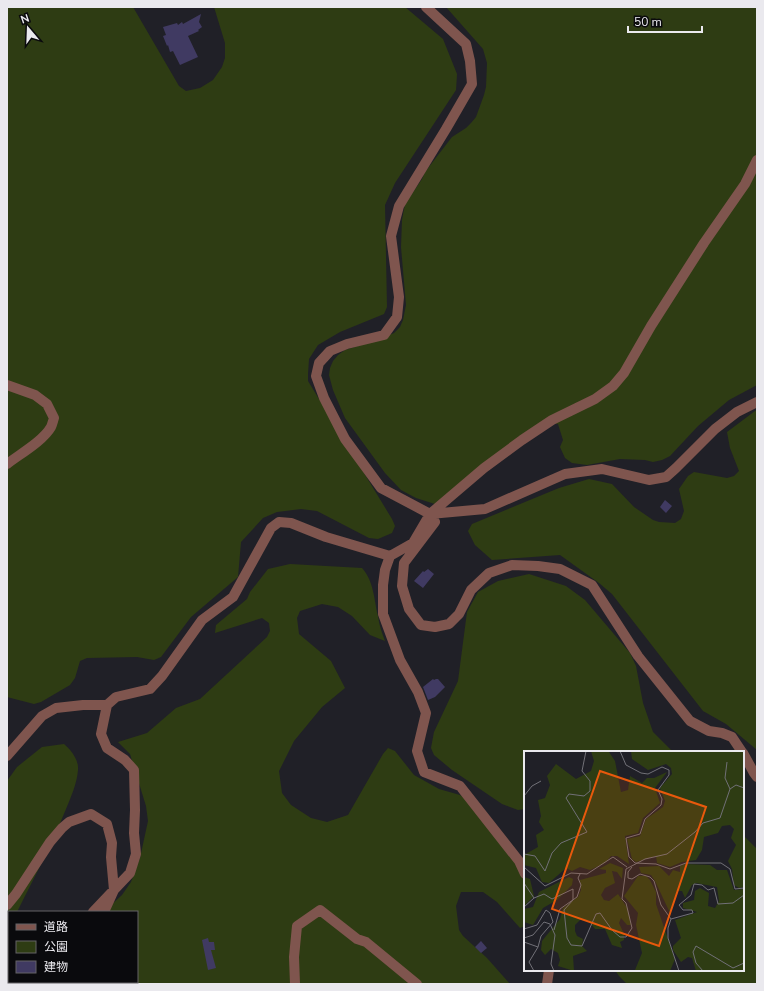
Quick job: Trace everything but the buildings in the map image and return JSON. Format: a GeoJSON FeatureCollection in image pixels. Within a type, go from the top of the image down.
{"type":"FeatureCollection","features":[{"type":"Feature","properties":{"kind":"street"},"geometry":{"type":"LineString","coordinates":[[426,7],[466,44],[470,61],[472,84],[399,206],[391,236],[399,297],[397,317],[384,335],[347,344],[330,351],[319,363],[316,376],[324,398],[345,439],[381,488],[430,514],[435,522],[404,563],[402,586],[409,609],[421,625],[436,627],[449,624],[459,614],[471,590],[488,573],[512,565],[560,569],[592,585],[638,656],[690,721],[708,731],[722,733],[732,737],[742,751]]}},
{"type":"Feature","properties":{"kind":"street"},"geometry":{"type":"LineString","coordinates":[[524,872],[519,861],[460,786],[424,772],[417,751],[426,713],[418,692],[400,660],[383,614],[383,585],[385,570],[390,556],[413,543],[430,514],[484,468],[552,420],[594,399],[613,386],[624,373],[651,326],[704,243],[745,184],[757,160]]}},
{"type":"Feature","properties":{"kind":"street"},"geometry":{"type":"LineString","coordinates":[[7,385],[35,395],[47,404],[54,418],[51,427],[39,440],[7,464]]}},
{"type":"Feature","properties":{"kind":"street"},"geometry":{"type":"LineString","coordinates":[[430,514],[485,509],[564,474],[602,469],[649,480],[666,477],[715,429],[737,412],[757,402]]}},
{"type":"Feature","properties":{"kind":"street"},"geometry":{"type":"LineString","coordinates":[[94,911],[130,873],[136,854],[134,833],[134,770],[125,760],[108,748],[101,734],[107,705],[116,697],[150,689],[162,676],[202,620],[233,597],[271,528],[279,522],[290,523],[390,556]]}},
{"type":"Feature","properties":{"kind":"street"},"geometry":{"type":"LineString","coordinates":[[7,756],[42,716],[56,708],[83,704],[107,705]]}},
{"type":"Feature","properties":{"kind":"street"},"geometry":{"type":"LineString","coordinates":[[744,755],[757,777]]}},
{"type":"Feature","properties":{"kind":"street"},"geometry":{"type":"LineString","coordinates":[[7,905],[16,894],[50,842],[62,828],[69,822],[91,814],[107,824],[112,843],[111,857],[114,890],[104,911]]}},
{"type":"Feature","properties":{"kind":"street"},"geometry":{"type":"LineString","coordinates":[[295,984],[294,957],[297,926],[320,910],[358,939],[366,942],[417,984]]}},
{"type":"Feature","properties":{"kind":"street"},"geometry":{"type":"LineString","coordinates":[[547,984],[549,971]]}},
{"type":"Feature","properties":{"kind":"green space"},"geometry":{"type":"Polygon","coordinates":[[[7,7],[133,7],[179,86],[186,91],[200,88],[213,80],[222,67],[225,58],[225,43],[214,7],[405,7],[443,39],[457,74],[456,90],[395,183],[385,205],[387,307],[384,314],[340,332],[318,345],[309,359],[308,381],[392,519],[395,526],[392,533],[378,539],[369,538],[317,511],[301,509],[277,512],[263,518],[241,542],[238,577],[191,617],[161,657],[154,660],[137,657],[87,658],[80,661],[75,678],[70,685],[41,702],[34,704],[7,697],[7,7]]]}},
{"type":"Feature","properties":{"kind":"green space"},"geometry":{"type":"Polygon","coordinates":[[[446,7],[757,7],[757,385],[729,400],[698,426],[670,456],[662,460],[653,462],[645,460],[620,459],[587,465],[572,463],[565,458],[560,447],[563,440],[558,424],[550,423],[438,505],[416,498],[401,490],[385,473],[345,418],[333,390],[329,375],[330,368],[338,355],[345,350],[380,339],[394,333],[400,327],[406,305],[401,247],[402,220],[405,204],[425,172],[452,137],[466,128],[476,117],[486,87],[487,63],[483,49],[446,7]]]}},
{"type":"Feature","properties":{"kind":"green space"},"geometry":{"type":"Polygon","coordinates":[[[757,410],[757,750],[726,724],[703,711],[612,594],[599,583],[560,555],[492,560],[475,545],[468,531],[472,524],[559,488],[589,479],[612,484],[634,507],[653,520],[675,523],[681,519],[684,511],[679,489],[688,476],[694,472],[727,478],[734,476],[739,471],[730,448],[727,432],[757,410]]]}},
{"type":"Feature","properties":{"kind":"green space"},"geometry":{"type":"Polygon","coordinates":[[[290,564],[362,568],[371,585],[380,626],[385,641],[370,635],[352,616],[338,607],[322,604],[300,611],[297,618],[299,634],[331,661],[345,688],[322,707],[294,741],[279,771],[282,793],[291,805],[311,818],[327,822],[348,815],[383,754],[388,748],[395,751],[414,775],[439,789],[460,795],[473,804],[524,876],[524,926],[520,928],[497,902],[483,892],[461,892],[456,906],[459,930],[463,936],[487,958],[510,984],[69,984],[138,983],[138,911],[106,911],[122,895],[131,882],[140,858],[148,821],[146,806],[130,754],[118,742],[147,733],[176,708],[200,699],[267,637],[270,631],[269,623],[262,618],[215,633],[216,625],[247,599],[250,592],[268,569],[290,564]]]}},
{"type":"Feature","properties":{"kind":"green space"},"geometry":{"type":"Polygon","coordinates":[[[529,574],[566,586],[585,600],[630,653],[636,666],[643,703],[653,732],[672,751],[524,751],[524,809],[518,810],[502,804],[452,770],[434,755],[431,748],[434,732],[458,681],[467,612],[478,592],[498,581],[529,574]]]}},
{"type":"Feature","properties":{"kind":"green space"},"geometry":{"type":"Polygon","coordinates":[[[64,744],[72,752],[76,759],[78,770],[70,800],[43,861],[18,911],[8,911],[7,930],[7,781],[17,767],[42,747],[64,744]]]}},
{"type":"Feature","properties":{"kind":"green space"},"geometry":{"type":"Polygon","coordinates":[[[744,836],[757,849],[757,984],[627,984],[616,971],[744,971],[744,836]]]}}]}
